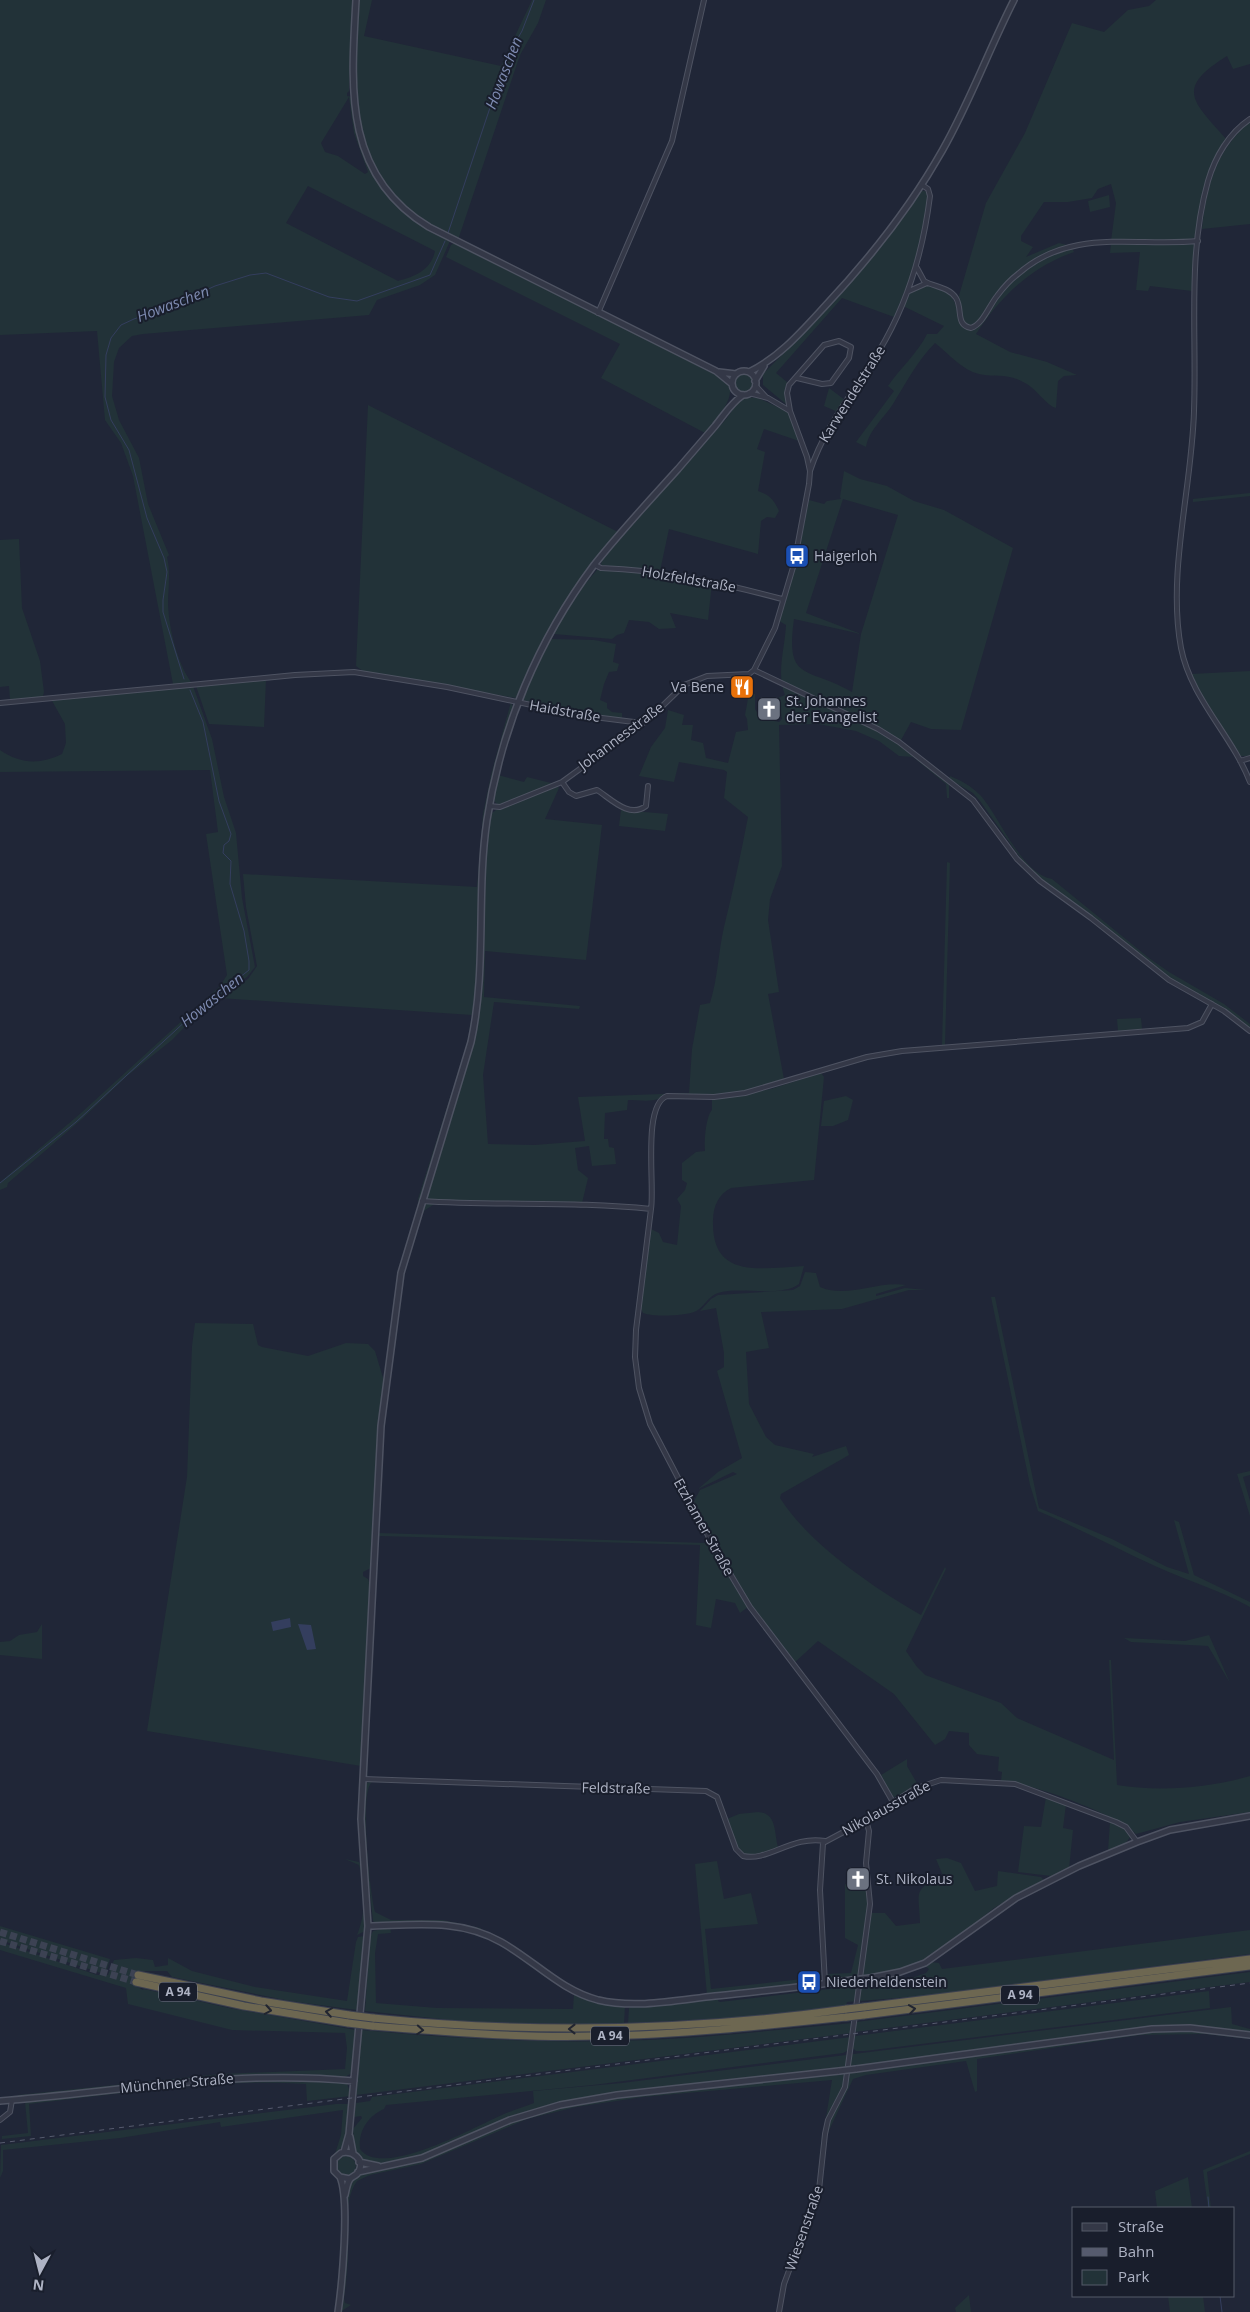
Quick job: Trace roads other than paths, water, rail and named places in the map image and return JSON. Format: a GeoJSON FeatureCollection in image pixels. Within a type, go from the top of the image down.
{"type":"FeatureCollection","features":[{"type":"Feature","properties":{"kind":"highway","name":"A 94"},"geometry":{"type":"LineString","coordinates":[[864,2011],[1250,1959]]}},
{"type":"Feature","properties":{"kind":"highway","name":"A 94"},"geometry":{"type":"LineString","coordinates":[[372,2022],[349,2015],[137,1979],[244,2006],[348,2023],[372,2022],[484,2034],[594,2036],[694,2032],[1250,1966]]}},
{"type":"Feature","properties":{"kind":"street"},"geometry":{"type":"LineString","coordinates":[[356,0],[353,94],[356,118],[365,153],[391,196],[412,216],[429,227],[716,371],[742,395]]}},
{"type":"Feature","properties":{"kind":"street"},"geometry":{"type":"LineString","coordinates":[[598,313],[672,141],[704,0]]}},
{"type":"Feature","properties":{"kind":"street"},"geometry":{"type":"LineString","coordinates":[[716,371],[736,374],[743,371],[749,372],[764,366],[789,345],[857,271],[922,185],[954,127],[1014,0]]}},
{"type":"Feature","properties":{"kind":"street"},"geometry":{"type":"LineString","coordinates":[[1250,119],[1233,135],[1214,165],[1205,192],[1193,299],[1194,412],[1176,608],[1186,666],[1207,709],[1240,761],[1250,782]]}},
{"type":"Feature","properties":{"kind":"street","name":"Karwendelstraße"},"geometry":{"type":"LineString","coordinates":[[810,471],[824,438],[879,351],[917,268],[930,196],[929,191],[922,185]]}},
{"type":"Feature","properties":{"kind":"street"},"geometry":{"type":"LineString","coordinates":[[917,268],[920,278],[927,283],[947,290],[954,296],[960,307],[961,322],[964,326],[971,328],[979,324],[998,295],[1018,273],[1039,258],[1061,248],[1103,242],[1198,242]]}},
{"type":"Feature","properties":{"kind":"street"},"geometry":{"type":"LineString","coordinates":[[907,293],[914,287],[927,283]]}},
{"type":"Feature","properties":{"kind":"street"},"geometry":{"type":"LineString","coordinates":[[797,378],[822,384],[831,383],[849,358],[851,347],[839,341],[827,342],[787,388],[790,411],[810,471],[796,555],[775,628],[754,670],[878,729],[904,746],[973,800],[1017,859],[1040,881],[1092,918],[1169,980],[1212,1004],[1250,1032]]}},
{"type":"Feature","properties":{"kind":"street"},"geometry":{"type":"LineString","coordinates":[[749,393],[764,366]]}},
{"type":"Feature","properties":{"kind":"street"},"geometry":{"type":"LineString","coordinates":[[749,372],[768,398]]}},
{"type":"Feature","properties":{"kind":"street"},"geometry":{"type":"LineString","coordinates":[[732,404],[736,374]]}},
{"type":"Feature","properties":{"kind":"street"},"geometry":{"type":"LineString","coordinates":[[381,2166],[360,2162],[353,2153],[350,2134],[368,1926],[362,1829],[362,1779],[381,1426],[398,1287],[422,1201],[469,1050],[477,1011],[482,861],[489,806],[498,764],[518,702],[550,634],[594,565],[705,438],[732,404],[742,395],[749,393],[768,398],[790,411]]}},
{"type":"Feature","properties":{"kind":"street","name":"Holzfeldstraße"},"geometry":{"type":"LineString","coordinates":[[594,565],[601,568],[648,570],[713,581],[782,599]]}},
{"type":"Feature","properties":{"kind":"street","name":"Johannesstraße"},"geometry":{"type":"LineString","coordinates":[[489,806],[500,807],[562,782],[658,712],[678,689],[692,680],[717,675],[749,674],[754,670]]}},
{"type":"Feature","properties":{"kind":"street","name":"Haidstraße"},"geometry":{"type":"LineString","coordinates":[[0,703],[344,672],[446,687],[578,715],[642,723]]}},
{"type":"Feature","properties":{"kind":"street"},"geometry":{"type":"LineString","coordinates":[[1240,761],[1250,758]]}},
{"type":"Feature","properties":{"kind":"street"},"geometry":{"type":"LineString","coordinates":[[562,782],[569,792],[576,796],[597,790],[616,805],[639,809],[646,806],[648,786]]}},
{"type":"Feature","properties":{"kind":"street","name":"Etzhamer Straße"},"geometry":{"type":"LineString","coordinates":[[893,1802],[878,1774],[750,1607],[713,1545],[650,1424],[639,1388],[635,1350],[654,1193],[651,1134],[658,1103],[661,1098],[667,1096],[714,1098],[745,1093],[867,1057],[902,1051],[1188,1028],[1202,1022],[1212,1004]]}},
{"type":"Feature","properties":{"kind":"street"},"geometry":{"type":"LineString","coordinates":[[422,1201],[479,1204],[523,1202],[651,1209]]}},
{"type":"Feature","properties":{"kind":"street","name":"Feldstraße"},"geometry":{"type":"LineString","coordinates":[[362,1779],[706,1791],[717,1797],[736,1849],[742,1856],[763,1855],[794,1843],[813,1840],[825,1841]]}},
{"type":"Feature","properties":{"kind":"street","name":"Nikolausstraße"},"geometry":{"type":"LineString","coordinates":[[825,1841],[866,1820],[914,1789],[937,1780],[1015,1784],[1116,1822],[1126,1827],[1137,1842]]}},
{"type":"Feature","properties":{"kind":"street"},"geometry":{"type":"LineString","coordinates":[[368,1926],[437,1924],[469,1929],[502,1943],[563,1986],[582,1995],[608,2002],[647,2003],[825,1984],[900,1972],[925,1963],[1016,1898],[1079,1866],[1137,1842],[1170,1830],[1250,1816]]}},
{"type":"Feature","properties":{"kind":"street","name":"Wiesenstraße"},"geometry":{"type":"LineString","coordinates":[[779,2312],[784,2284],[819,2190],[828,2120],[841,2096],[847,2076],[870,1904],[866,1863],[869,1831],[866,1820]]}},
{"type":"Feature","properties":{"kind":"street"},"geometry":{"type":"LineString","coordinates":[[825,1841],[822,1846],[820,1876],[825,1984]]}},
{"type":"Feature","properties":{"kind":"street"},"geometry":{"type":"LineString","coordinates":[[344,2198],[350,2178],[358,2172],[429,2155],[510,2120],[560,2105],[617,2095],[856,2069],[1144,2029],[1190,2028],[1250,2035]]}},
{"type":"Feature","properties":{"kind":"street","name":"Münchner Straße"},"geometry":{"type":"LineString","coordinates":[[0,2101],[230,2078],[294,2077],[354,2081]]}},
{"type":"Feature","properties":{"kind":"street"},"geometry":{"type":"LineString","coordinates":[[0,2120],[10,2112],[12,2100]]}},
{"type":"Feature","properties":{"kind":"street"},"geometry":{"type":"LineString","coordinates":[[344,2152],[350,2134]]}},
{"type":"Feature","properties":{"kind":"street"},"geometry":{"type":"LineString","coordinates":[[338,2312],[343,2264],[344,2198],[340,2177],[334,2171],[332,2165],[336,2156],[344,2152],[353,2153]]}},
{"type":"Feature","properties":{"kind":"street"},"geometry":{"type":"LineString","coordinates":[[358,2172],[360,2162]]}},
{"type":"Feature","properties":{"kind":"street"},"geometry":{"type":"LineString","coordinates":[[340,2177],[350,2178]]}},
{"type":"Feature","properties":{"kind":"water"},"geometry":{"type":"Polygon","coordinates":[[[290,1618],[291,1627],[273,1631],[271,1622],[290,1618]]]}},
{"type":"Feature","properties":{"kind":"water"},"geometry":{"type":"Polygon","coordinates":[[[298,1624],[311,1625],[316,1649],[307,1650],[298,1624]]]}},
{"type":"Feature","properties":{"kind":"waterway","name":"Howaschen"},"geometry":{"type":"LineString","coordinates":[[448,233],[507,57],[522,31],[534,0]]}},
{"type":"Feature","properties":{"kind":"waterway","name":"Howaschen"},"geometry":{"type":"LineString","coordinates":[[184,679],[163,612],[167,572],[164,558],[147,518],[129,450],[111,420],[105,397],[106,355],[111,338],[121,325],[134,319],[169,307],[215,286],[250,275],[266,273],[329,297],[357,301],[430,275],[445,241]]}},
{"type":"Feature","properties":{"kind":"waterway","name":"Howaschen"},"geometry":{"type":"LineString","coordinates":[[0,1183],[76,1122],[189,1018],[249,970],[244,931],[230,884],[231,861],[223,853],[224,845],[229,841],[231,834],[219,801],[203,722],[190,690]]}},
{"type":"Feature","properties":{"kind":"waterway"},"geometry":{"type":"LineString","coordinates":[[1208,2197],[1209,2207]]}},
{"type":"Feature","properties":{"kind":"waterway"},"geometry":{"type":"LineString","coordinates":[[1220,2297],[1222,2312]]}},
{"type":"Feature","properties":{"kind":"tunnel"},"geometry":{"type":"LineString","coordinates":[[0,1932],[138,1975]]}},
{"type":"Feature","properties":{"kind":"tunnel"},"geometry":{"type":"LineString","coordinates":[[0,1941],[136,1982]]}},
{"type":"Feature","properties":{"kind":"railway"},"geometry":{"type":"LineString","coordinates":[[0,2143],[1250,1983]]}},
{"type":"Feature","properties":{"kind":"place","name":"Haigerloh"},"geometry":{"type":"Point","coordinates":[797,556]}},
{"type":"Feature","properties":{"kind":"place","name":"Va Bene"},"geometry":{"type":"Point","coordinates":[742,687]}},
{"type":"Feature","properties":{"kind":"place","name":"St. Johannes der Evangelist"},"geometry":{"type":"Point","coordinates":[769,709]}},
{"type":"Feature","properties":{"kind":"place","name":"St. Nikolaus"},"geometry":{"type":"Point","coordinates":[858,1879]}},
{"type":"Feature","properties":{"kind":"place","name":"Niederheldenstein"},"geometry":{"type":"Point","coordinates":[809,1982]}}]}
